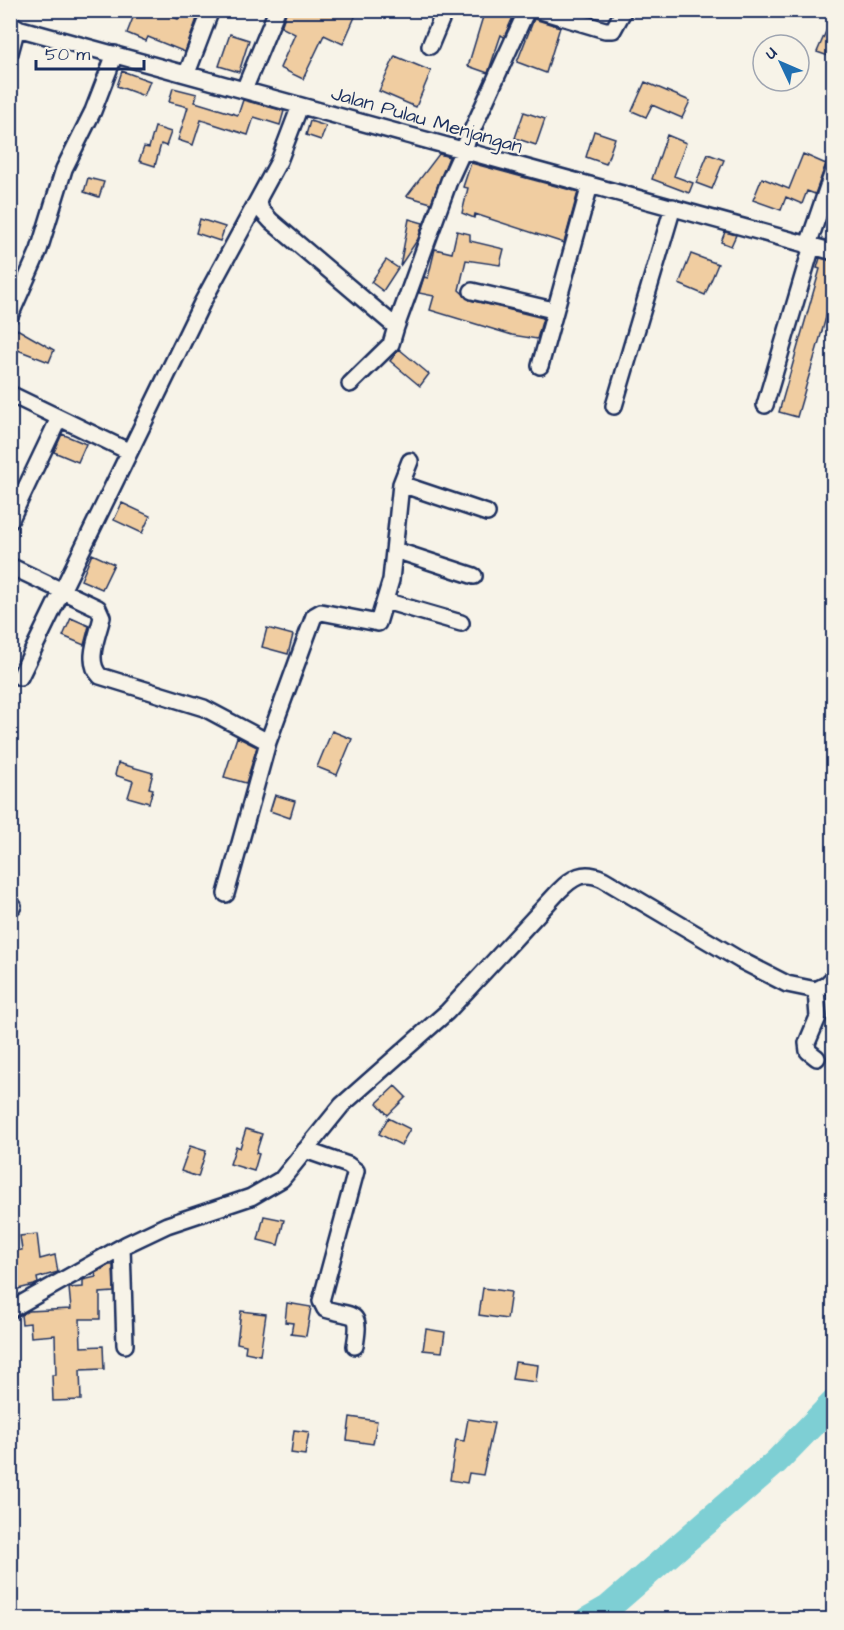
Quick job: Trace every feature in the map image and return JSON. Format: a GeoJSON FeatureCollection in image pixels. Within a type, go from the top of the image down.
{"type":"FeatureCollection","features":[{"type":"Feature","properties":{"kind":"street"},"geometry":{"type":"LineString","coordinates":[[187,73],[212,10]]}},
{"type":"Feature","properties":{"kind":"street"},"geometry":{"type":"LineString","coordinates":[[244,90],[277,10]]}},
{"type":"Feature","properties":{"kind":"street"},"geometry":{"type":"LineString","coordinates":[[430,46],[445,10]]}},
{"type":"Feature","properties":{"kind":"street"},"geometry":{"type":"LineString","coordinates":[[350,384],[391,344],[428,236],[462,151],[527,10]]}},
{"type":"Feature","properties":{"kind":"street"},"geometry":{"type":"LineString","coordinates":[[538,10],[605,30],[613,30],[624,10]]}},
{"type":"Feature","properties":{"kind":"street"},"geometry":{"type":"LineString","coordinates":[[10,53],[14,27]]}},
{"type":"Feature","properties":{"kind":"street","name":"Jalan Pulau Menjangan"},"geometry":{"type":"LineString","coordinates":[[14,27],[834,252]]}},
{"type":"Feature","properties":{"kind":"street"},"geometry":{"type":"LineString","coordinates":[[10,316],[39,250],[64,169],[93,111],[115,54]]}},
{"type":"Feature","properties":{"kind":"street"},"geometry":{"type":"LineString","coordinates":[[20,677],[202,303],[279,161],[300,106]]}},
{"type":"Feature","properties":{"kind":"street"},"geometry":{"type":"LineString","coordinates":[[765,405],[834,169]]}},
{"type":"Feature","properties":{"kind":"street"},"geometry":{"type":"LineString","coordinates":[[540,366],[553,310],[590,185]]}},
{"type":"Feature","properties":{"kind":"street"},"geometry":{"type":"LineString","coordinates":[[258,202],[261,210],[271,221],[396,327]]}},
{"type":"Feature","properties":{"kind":"street"},"geometry":{"type":"LineString","coordinates":[[614,406],[673,207]]}},
{"type":"Feature","properties":{"kind":"street"},"geometry":{"type":"LineString","coordinates":[[472,291],[553,310]]}},
{"type":"Feature","properties":{"kind":"street"},"geometry":{"type":"LineString","coordinates":[[10,394],[128,451]]}},
{"type":"Feature","properties":{"kind":"street"},"geometry":{"type":"LineString","coordinates":[[10,521],[59,418]]}},
{"type":"Feature","properties":{"kind":"street"},"geometry":{"type":"LineString","coordinates":[[226,894],[268,742],[314,616],[321,612],[378,623],[391,580],[401,484],[410,461]]}},
{"type":"Feature","properties":{"kind":"street"},"geometry":{"type":"LineString","coordinates":[[401,484],[487,513]]}},
{"type":"Feature","properties":{"kind":"street"},"geometry":{"type":"LineString","coordinates":[[395,549],[474,576]]}},
{"type":"Feature","properties":{"kind":"street"},"geometry":{"type":"LineString","coordinates":[[10,566],[91,604],[100,612],[102,617],[92,657],[95,670],[100,676],[204,708],[268,742]]}},
{"type":"Feature","properties":{"kind":"street"},"geometry":{"type":"LineString","coordinates":[[385,601],[460,623]]}},
{"type":"Feature","properties":{"kind":"street"},"geometry":{"type":"LineString","coordinates":[[10,1310],[122,1247],[167,1225],[266,1190],[282,1179],[342,1105],[441,1018],[558,891],[579,875],[594,875],[603,879],[767,975],[801,988],[816,990],[826,985],[834,977]]}},
{"type":"Feature","properties":{"kind":"street"},"geometry":{"type":"LineString","coordinates":[[816,990],[818,1017],[807,1043],[808,1051],[817,1058]]}},
{"type":"Feature","properties":{"kind":"street"},"geometry":{"type":"LineString","coordinates":[[305,1150],[351,1166],[356,1171],[321,1301],[325,1309],[352,1314],[357,1318],[359,1323],[355,1346]]}},
{"type":"Feature","properties":{"kind":"street"},"geometry":{"type":"LineString","coordinates":[[122,1247],[125,1345]]}},
{"type":"Feature","properties":{"kind":"building"},"geometry":{"type":"Polygon","coordinates":[[[136,10],[156,10],[178,19],[182,10],[200,10],[185,52],[148,37],[146,41],[127,33],[136,10]]]}},
{"type":"Feature","properties":{"kind":"building"},"geometry":{"type":"Polygon","coordinates":[[[287,10],[358,10],[343,44],[324,35],[303,79],[280,68],[295,34],[281,27],[287,10]]]}},
{"type":"Feature","properties":{"kind":"building"},"geometry":{"type":"Polygon","coordinates":[[[485,10],[497,10],[513,17],[504,37],[501,35],[488,73],[468,66],[485,10]]]}},
{"type":"Feature","properties":{"kind":"building"},"geometry":{"type":"Polygon","coordinates":[[[834,13],[834,58],[817,52],[834,13]]]}},
{"type":"Feature","properties":{"kind":"building"},"geometry":{"type":"Polygon","coordinates":[[[534,19],[560,27],[546,73],[517,62],[534,19]]]}},
{"type":"Feature","properties":{"kind":"building"},"geometry":{"type":"Polygon","coordinates":[[[230,34],[249,40],[239,72],[219,66],[230,34]]]}},
{"type":"Feature","properties":{"kind":"building"},"geometry":{"type":"Polygon","coordinates":[[[395,56],[431,71],[416,107],[379,91],[395,56]]]}},
{"type":"Feature","properties":{"kind":"building"},"geometry":{"type":"Polygon","coordinates":[[[122,71],[150,81],[144,96],[117,86],[122,71]]]}},
{"type":"Feature","properties":{"kind":"building"},"geometry":{"type":"Polygon","coordinates":[[[645,82],[690,101],[682,118],[652,105],[646,117],[632,111],[645,82]]]}},
{"type":"Feature","properties":{"kind":"building"},"geometry":{"type":"Polygon","coordinates":[[[173,88],[197,94],[195,102],[238,115],[243,100],[284,111],[280,125],[254,117],[248,135],[201,120],[193,145],[178,140],[188,107],[169,102],[173,88]]]}},
{"type":"Feature","properties":{"kind":"building"},"geometry":{"type":"Polygon","coordinates":[[[524,112],[545,119],[536,145],[515,138],[524,112]]]}},
{"type":"Feature","properties":{"kind":"building"},"geometry":{"type":"Polygon","coordinates":[[[310,121],[326,126],[321,140],[306,135],[310,121]]]}},
{"type":"Feature","properties":{"kind":"building"},"geometry":{"type":"Polygon","coordinates":[[[155,127],[171,132],[166,146],[161,144],[155,166],[139,161],[144,147],[149,148],[155,127]]]}},
{"type":"Feature","properties":{"kind":"building"},"geometry":{"type":"Polygon","coordinates":[[[594,131],[615,138],[606,164],[586,157],[594,131]]]}},
{"type":"Feature","properties":{"kind":"building"},"geometry":{"type":"Polygon","coordinates":[[[667,135],[686,143],[674,176],[693,183],[689,193],[652,179],[667,135]]]}},
{"type":"Feature","properties":{"kind":"building"},"geometry":{"type":"Polygon","coordinates":[[[439,154],[449,157],[431,203],[407,196],[439,154]]]}},
{"type":"Feature","properties":{"kind":"building"},"geometry":{"type":"Polygon","coordinates":[[[708,154],[724,160],[712,189],[696,183],[708,154]]]}},
{"type":"Feature","properties":{"kind":"building"},"geometry":{"type":"Polygon","coordinates":[[[803,154],[826,164],[815,194],[807,191],[802,204],[786,197],[781,210],[753,200],[762,178],[789,189],[803,154]]]}},
{"type":"Feature","properties":{"kind":"building"},"geometry":{"type":"Polygon","coordinates":[[[471,163],[578,192],[564,243],[475,214],[474,218],[462,213],[468,188],[463,187],[471,163]]]}},
{"type":"Feature","properties":{"kind":"building"},"geometry":{"type":"Polygon","coordinates":[[[88,178],[104,182],[99,197],[84,192],[88,178]]]}},
{"type":"Feature","properties":{"kind":"building"},"geometry":{"type":"Polygon","coordinates":[[[200,219],[225,227],[220,241],[196,233],[200,219]]]}},
{"type":"Feature","properties":{"kind":"building"},"geometry":{"type":"Polygon","coordinates":[[[409,219],[423,223],[418,239],[400,266],[409,219]]]}},
{"type":"Feature","properties":{"kind":"building"},"geometry":{"type":"Polygon","coordinates":[[[457,231],[470,234],[470,241],[504,249],[500,265],[466,260],[459,290],[470,300],[543,318],[537,339],[512,335],[430,310],[434,296],[419,293],[424,277],[428,278],[435,249],[452,253],[457,231]]]}},
{"type":"Feature","properties":{"kind":"building"},"geometry":{"type":"Polygon","coordinates":[[[725,232],[736,235],[731,246],[721,242],[725,232]]]}},
{"type":"Feature","properties":{"kind":"building"},"geometry":{"type":"Polygon","coordinates":[[[691,254],[718,264],[705,295],[679,284],[691,254]]]}},
{"type":"Feature","properties":{"kind":"building"},"geometry":{"type":"Polygon","coordinates":[[[820,258],[834,261],[834,290],[797,417],[779,412],[820,269],[817,268],[820,258]]]}},
{"type":"Feature","properties":{"kind":"building"},"geometry":{"type":"Polygon","coordinates":[[[386,260],[398,268],[383,291],[371,282],[386,260]]]}},
{"type":"Feature","properties":{"kind":"building"},"geometry":{"type":"Polygon","coordinates":[[[17,329],[54,350],[49,362],[10,347],[17,329]]]}},
{"type":"Feature","properties":{"kind":"building"},"geometry":{"type":"Polygon","coordinates":[[[399,349],[429,374],[420,386],[390,361],[399,349]]]}},
{"type":"Feature","properties":{"kind":"building"},"geometry":{"type":"Polygon","coordinates":[[[62,434],[86,444],[78,462],[54,452],[62,434]]]}},
{"type":"Feature","properties":{"kind":"building"},"geometry":{"type":"Polygon","coordinates":[[[122,503],[150,516],[142,533],[114,520],[122,503]]]}},
{"type":"Feature","properties":{"kind":"building"},"geometry":{"type":"Polygon","coordinates":[[[92,554],[114,564],[102,589],[81,580],[92,554]]]}},
{"type":"Feature","properties":{"kind":"building"},"geometry":{"type":"Polygon","coordinates":[[[71,618],[89,626],[84,645],[63,636],[71,618]]]}},
{"type":"Feature","properties":{"kind":"building"},"geometry":{"type":"Polygon","coordinates":[[[267,628],[293,635],[288,654],[262,647],[267,628]]]}},
{"type":"Feature","properties":{"kind":"building"},"geometry":{"type":"Polygon","coordinates":[[[332,731],[352,739],[337,775],[317,767],[332,731]]]}},
{"type":"Feature","properties":{"kind":"building"},"geometry":{"type":"Polygon","coordinates":[[[237,737],[257,747],[246,783],[224,777],[237,737]]]}},
{"type":"Feature","properties":{"kind":"building"},"geometry":{"type":"Polygon","coordinates":[[[118,763],[153,773],[149,788],[153,789],[149,803],[128,797],[133,781],[115,775],[118,763]]]}},
{"type":"Feature","properties":{"kind":"building"},"geometry":{"type":"Polygon","coordinates":[[[275,795],[295,801],[290,818],[270,811],[275,795]]]}},
{"type":"Feature","properties":{"kind":"building"},"geometry":{"type":"Polygon","coordinates":[[[395,1086],[406,1097],[388,1115],[377,1103],[395,1086]]]}},
{"type":"Feature","properties":{"kind":"building"},"geometry":{"type":"Polygon","coordinates":[[[388,1118],[410,1129],[401,1145],[379,1134],[388,1118]]]}},
{"type":"Feature","properties":{"kind":"building"},"geometry":{"type":"Polygon","coordinates":[[[246,1129],[262,1134],[256,1153],[259,1154],[254,1171],[230,1164],[236,1146],[240,1148],[246,1129]]]}},
{"type":"Feature","properties":{"kind":"building"},"geometry":{"type":"Polygon","coordinates":[[[190,1146],[206,1151],[198,1177],[181,1171],[190,1146]]]}},
{"type":"Feature","properties":{"kind":"building"},"geometry":{"type":"Polygon","coordinates":[[[264,1216],[284,1220],[278,1245],[258,1240],[264,1216]]]}},
{"type":"Feature","properties":{"kind":"building"},"geometry":{"type":"Polygon","coordinates":[[[37,1234],[40,1259],[55,1255],[58,1272],[37,1278],[38,1283],[34,1285],[10,1291],[10,1252],[22,1250],[20,1236],[37,1234]]]}},
{"type":"Feature","properties":{"kind":"building"},"geometry":{"type":"Polygon","coordinates":[[[113,1265],[114,1292],[100,1293],[100,1319],[80,1319],[81,1347],[103,1346],[104,1369],[80,1370],[81,1400],[53,1401],[52,1375],[56,1375],[55,1335],[31,1337],[30,1323],[22,1324],[21,1315],[28,1311],[71,1309],[69,1288],[83,1287],[83,1280],[96,1277],[95,1273],[113,1265]]]}},
{"type":"Feature","properties":{"kind":"building"},"geometry":{"type":"Polygon","coordinates":[[[483,1288],[511,1292],[507,1319],[479,1315],[483,1288]]]}},
{"type":"Feature","properties":{"kind":"building"},"geometry":{"type":"Polygon","coordinates":[[[287,1303],[311,1307],[306,1336],[291,1334],[293,1323],[285,1322],[287,1303]]]}},
{"type":"Feature","properties":{"kind":"building"},"geometry":{"type":"Polygon","coordinates":[[[241,1311],[266,1314],[260,1355],[245,1352],[246,1345],[237,1343],[241,1311]]]}},
{"type":"Feature","properties":{"kind":"building"},"geometry":{"type":"Polygon","coordinates":[[[426,1329],[445,1332],[442,1352],[423,1350],[426,1329]]]}},
{"type":"Feature","properties":{"kind":"building"},"geometry":{"type":"Polygon","coordinates":[[[515,1362],[538,1365],[536,1382],[512,1379],[515,1362]]]}},
{"type":"Feature","properties":{"kind":"building"},"geometry":{"type":"Polygon","coordinates":[[[350,1417],[377,1421],[373,1444],[347,1440],[350,1417]]]}},
{"type":"Feature","properties":{"kind":"building"},"geometry":{"type":"Polygon","coordinates":[[[468,1419],[494,1423],[483,1475],[469,1473],[467,1483],[450,1480],[456,1440],[464,1441],[468,1419]]]}},
{"type":"Feature","properties":{"kind":"building"},"geometry":{"type":"Polygon","coordinates":[[[294,1430],[309,1432],[305,1455],[291,1453],[294,1430]]]}},
{"type":"Feature","properties":{"kind":"waterway"},"geometry":{"type":"LineString","coordinates":[[587,1620],[608,1608],[776,1462],[834,1402]]}}]}
